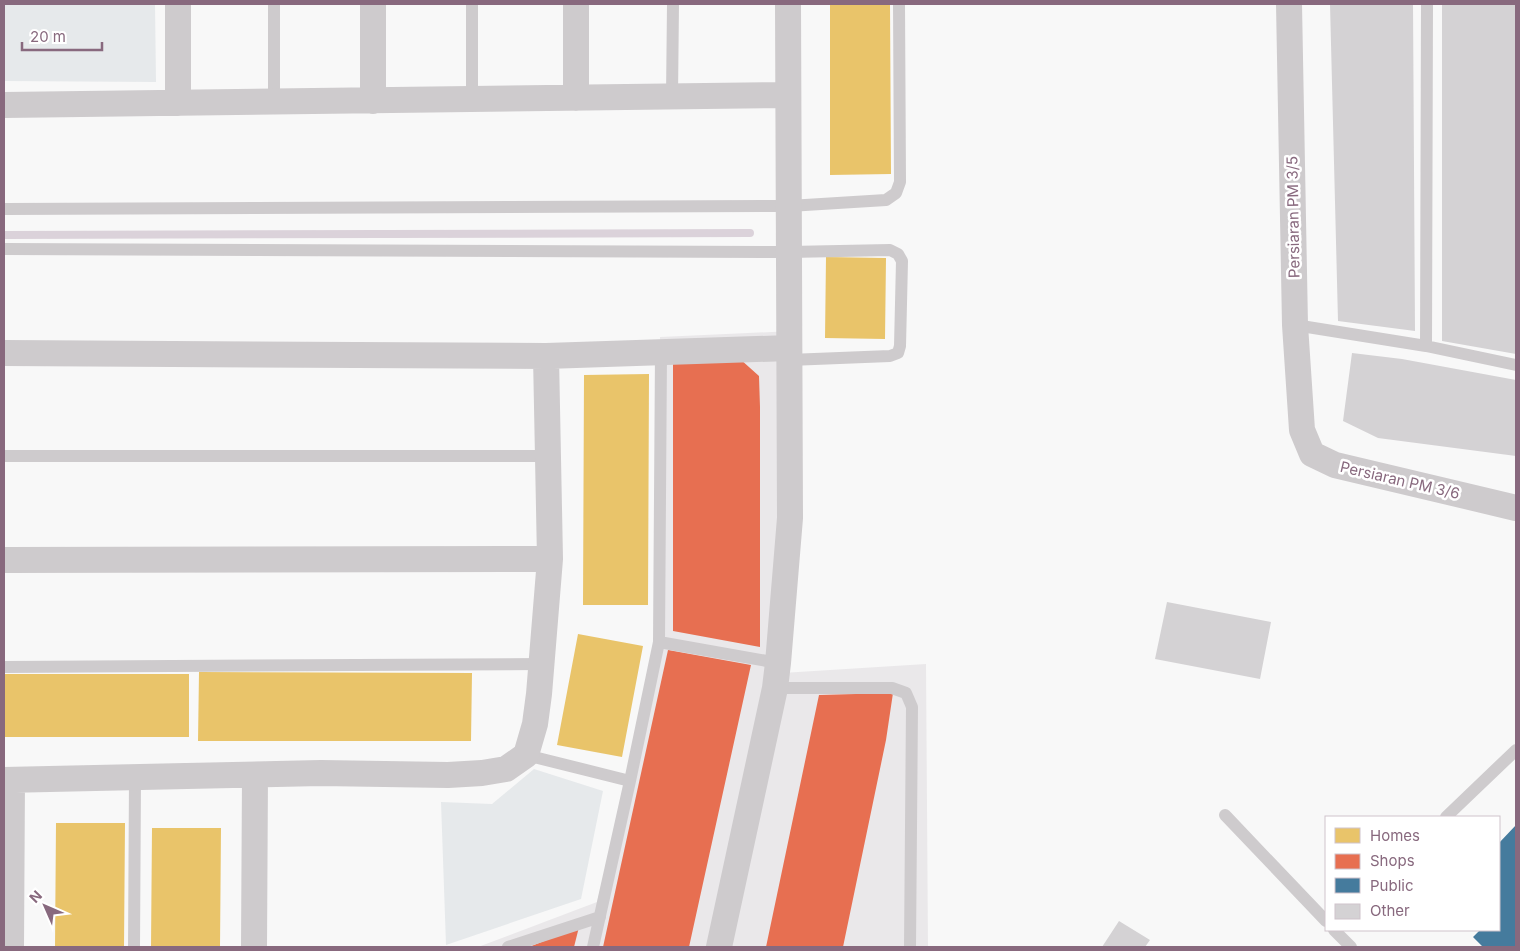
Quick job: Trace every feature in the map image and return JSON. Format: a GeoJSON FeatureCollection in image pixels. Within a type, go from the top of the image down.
{"type":"FeatureCollection","features":[{"type":"Feature","properties":{"kind":"street"},"geometry":{"type":"LineString","coordinates":[[178,4],[178,103]]}},
{"type":"Feature","properties":{"kind":"street"},"geometry":{"type":"LineString","coordinates":[[373,101],[374,4]]}},
{"type":"Feature","properties":{"kind":"street"},"geometry":{"type":"LineString","coordinates":[[576,4],[576,98]]}},
{"type":"Feature","properties":{"kind":"street"},"geometry":{"type":"LineString","coordinates":[[719,947],[776,676],[790,518],[788,4]]}},
{"type":"Feature","properties":{"kind":"street","name":"Persiaran PM 3/5"},"geometry":{"type":"LineString","coordinates":[[1289,4],[1296,325],[1302,430]]}},
{"type":"Feature","properties":{"kind":"street"},"geometry":{"type":"LineString","coordinates":[[4,105],[788,95]]}},
{"type":"Feature","properties":{"kind":"street"},"geometry":{"type":"LineString","coordinates":[[4,354],[546,356],[661,352],[789,354]]}},
{"type":"Feature","properties":{"kind":"street"},"geometry":{"type":"LineString","coordinates":[[12,947],[8,780],[321,774],[448,775],[482,773],[506,769],[526,755],[535,724],[542,664],[550,559],[546,356]]}},
{"type":"Feature","properties":{"kind":"street","name":"Persiaran PM 3/6"},"geometry":{"type":"LineString","coordinates":[[1302,430],[1312,454],[1335,465],[1516,508]]}},
{"type":"Feature","properties":{"kind":"street"},"geometry":{"type":"LineString","coordinates":[[4,560],[550,559]]}},
{"type":"Feature","properties":{"kind":"street"},"geometry":{"type":"LineString","coordinates":[[254,947],[255,775]]}},
{"type":"Feature","properties":{"kind":"lane"},"geometry":{"type":"LineString","coordinates":[[274,4],[274,102]]}},
{"type":"Feature","properties":{"kind":"lane"},"geometry":{"type":"LineString","coordinates":[[472,4],[472,99]]}},
{"type":"Feature","properties":{"kind":"lane"},"geometry":{"type":"LineString","coordinates":[[672,4],[672,97]]}},
{"type":"Feature","properties":{"kind":"lane"},"geometry":{"type":"LineString","coordinates":[[4,209],[789,206],[886,200],[896,193],[900,182],[899,4]]}},
{"type":"Feature","properties":{"kind":"lane"},"geometry":{"type":"LineString","coordinates":[[1426,346],[1427,4]]}},
{"type":"Feature","properties":{"kind":"lane"},"geometry":{"type":"LineString","coordinates":[[4,249],[789,252],[890,250],[898,254],[902,261],[900,346],[898,353],[890,356],[789,354]]}},
{"type":"Feature","properties":{"kind":"lane"},"geometry":{"type":"LineString","coordinates":[[1296,325],[1426,346],[1516,364]]}},
{"type":"Feature","properties":{"kind":"lane"},"geometry":{"type":"LineString","coordinates":[[593,947],[659,642],[661,352]]}},
{"type":"Feature","properties":{"kind":"lane"},"geometry":{"type":"LineString","coordinates":[[4,456],[548,456]]}},
{"type":"Feature","properties":{"kind":"lane"},"geometry":{"type":"LineString","coordinates":[[659,642],[776,676],[892,688],[906,693],[912,707],[910,947]]}},
{"type":"Feature","properties":{"kind":"lane"},"geometry":{"type":"LineString","coordinates":[[4,667],[542,664]]}},
{"type":"Feature","properties":{"kind":"lane"},"geometry":{"type":"LineString","coordinates":[[1447,816],[1516,750]]}},
{"type":"Feature","properties":{"kind":"lane"},"geometry":{"type":"LineString","coordinates":[[526,755],[630,781]]}},
{"type":"Feature","properties":{"kind":"lane"},"geometry":{"type":"LineString","coordinates":[[134,947],[135,778]]}},
{"type":"Feature","properties":{"kind":"lane"},"geometry":{"type":"LineString","coordinates":[[1225,815],[1325,921]]}},
{"type":"Feature","properties":{"kind":"lane"},"geometry":{"type":"LineString","coordinates":[[508,947],[600,917]]}},
{"type":"Feature","properties":{"kind":"lane"},"geometry":{"type":"LineString","coordinates":[[1335,931],[1351,947]]}},
{"type":"Feature","properties":{"kind":"shaded area"},"geometry":{"type":"Polygon","coordinates":[[[4,4],[155,4],[156,82],[4,81],[4,4]]]}},
{"type":"Feature","properties":{"kind":"shaded area"},"geometry":{"type":"Polygon","coordinates":[[[793,331],[782,673],[926,664],[928,947],[478,947],[597,902],[663,642],[660,337],[793,331]]]}},
{"type":"Feature","properties":{"kind":"shaded area"},"geometry":{"type":"Polygon","coordinates":[[[534,769],[603,791],[581,899],[446,945],[441,802],[492,804],[534,769]]]}},
{"type":"Feature","properties":{"kind":"building: Homes"},"geometry":{"type":"Polygon","coordinates":[[[830,4],[890,4],[891,174],[830,175],[830,4]]]}},
{"type":"Feature","properties":{"kind":"building: Homes"},"geometry":{"type":"Polygon","coordinates":[[[826,257],[886,258],[885,339],[825,338],[826,257]]]}},
{"type":"Feature","properties":{"kind":"building: Homes"},"geometry":{"type":"Polygon","coordinates":[[[649,374],[648,605],[583,605],[584,375],[649,374]]]}},
{"type":"Feature","properties":{"kind":"building: Homes"},"geometry":{"type":"Polygon","coordinates":[[[578,634],[643,646],[622,757],[557,745],[578,634]]]}},
{"type":"Feature","properties":{"kind":"building: Homes"},"geometry":{"type":"Polygon","coordinates":[[[199,672],[472,673],[471,741],[198,741],[199,672]]]}},
{"type":"Feature","properties":{"kind":"building: Homes"},"geometry":{"type":"Polygon","coordinates":[[[4,674],[189,674],[189,737],[4,737],[4,674]]]}},
{"type":"Feature","properties":{"kind":"building: Homes"},"geometry":{"type":"Polygon","coordinates":[[[56,823],[125,823],[124,947],[55,947],[56,823]]]}},
{"type":"Feature","properties":{"kind":"building: Homes"},"geometry":{"type":"Polygon","coordinates":[[[152,828],[221,828],[220,947],[151,947],[152,828]]]}},
{"type":"Feature","properties":{"kind":"building: Shops"},"geometry":{"type":"Polygon","coordinates":[[[740,359],[759,376],[760,647],[673,631],[673,361],[740,359]]]}},
{"type":"Feature","properties":{"kind":"building: Shops"},"geometry":{"type":"Polygon","coordinates":[[[668,650],[751,665],[689,947],[603,947],[668,650]]]}},
{"type":"Feature","properties":{"kind":"building: Shops"},"geometry":{"type":"Polygon","coordinates":[[[893,693],[886,740],[843,947],[766,947],[819,695],[893,693]]]}},
{"type":"Feature","properties":{"kind":"building: Shops"},"geometry":{"type":"Polygon","coordinates":[[[579,927],[574,947],[529,947],[579,927]]]}},
{"type":"Feature","properties":{"kind":"building: Public"},"geometry":{"type":"Polygon","coordinates":[[[1516,825],[1516,947],[1483,947],[1473,937],[1479,931],[1500,931],[1500,842],[1516,825]]]}},
{"type":"Feature","properties":{"kind":"building: Other"},"geometry":{"type":"Polygon","coordinates":[[[1330,4],[1413,4],[1415,331],[1338,321],[1330,4]]]}},
{"type":"Feature","properties":{"kind":"building: Other"},"geometry":{"type":"Polygon","coordinates":[[[1442,4],[1516,4],[1516,354],[1442,341],[1442,4]]]}},
{"type":"Feature","properties":{"kind":"building: Other"},"geometry":{"type":"Polygon","coordinates":[[[1352,353],[1402,359],[1516,380],[1516,456],[1378,438],[1343,421],[1352,353]]]}},
{"type":"Feature","properties":{"kind":"building: Other"},"geometry":{"type":"Polygon","coordinates":[[[1167,602],[1271,622],[1260,679],[1155,659],[1167,602]]]}},
{"type":"Feature","properties":{"kind":"building: Other"},"geometry":{"type":"Polygon","coordinates":[[[1119,921],[1150,940],[1145,947],[1102,947],[1119,921]]]}},
{"type":"Feature","properties":{"kind":"waterway"},"geometry":{"type":"LineString","coordinates":[[4,235],[750,233]]}}]}
